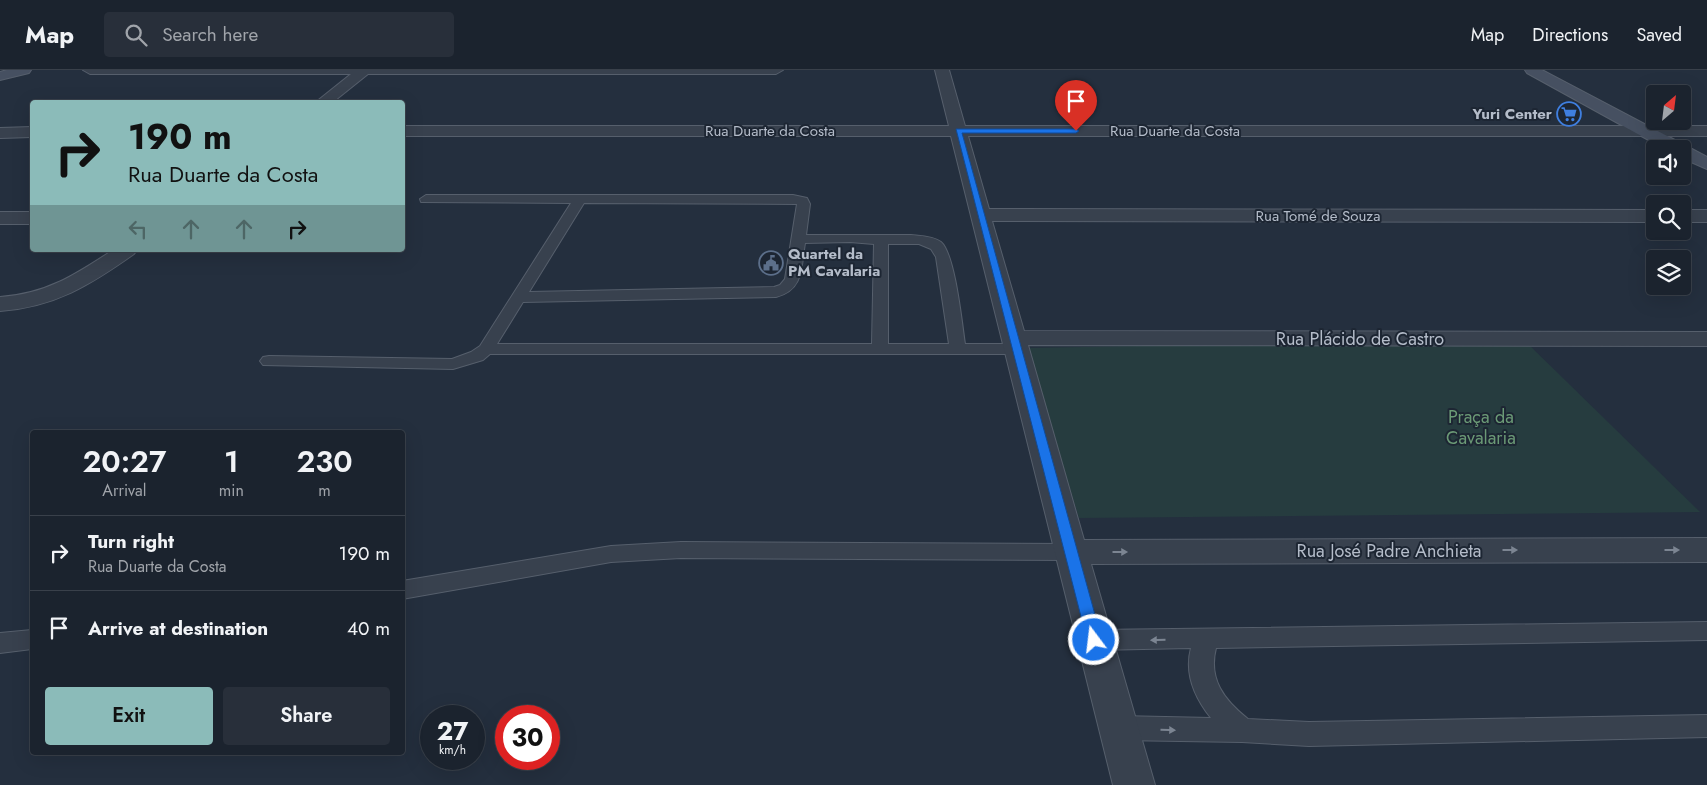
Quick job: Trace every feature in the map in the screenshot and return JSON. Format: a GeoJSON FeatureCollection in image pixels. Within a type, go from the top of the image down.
{"type":"FeatureCollection","features":[{"type":"Feature","properties":{"kind":"street"},"geometry":{"type":"LineString","coordinates":[[0,76],[24,70]]}},
{"type":"Feature","properties":{"kind":"street"},"geometry":{"type":"LineString","coordinates":[[90,70],[776,70]]}},
{"type":"Feature","properties":{"kind":"street"},"geometry":{"type":"LineString","coordinates":[[942,70],[1134,785]]}},
{"type":"Feature","properties":{"kind":"street"},"geometry":{"type":"LineString","coordinates":[[1532,70],[1662,140]]}},
{"type":"Feature","properties":{"kind":"street"},"geometry":{"type":"LineString","coordinates":[[327,100],[365,71]]}},
{"type":"Feature","properties":{"kind":"street","name":"Rua Duarte da Costa"},"geometry":{"type":"LineString","coordinates":[[405,132],[1707,131]]}},
{"type":"Feature","properties":{"kind":"street"},"geometry":{"type":"LineString","coordinates":[[0,132],[30,132]]}},
{"type":"Feature","properties":{"kind":"street"},"geometry":{"type":"LineString","coordinates":[[1691,156],[1707,164]]}},
{"type":"Feature","properties":{"kind":"street","name":"Rua Tomé de Souza"},"geometry":{"type":"LineString","coordinates":[[981,215],[1646,216]]}},
{"type":"Feature","properties":{"kind":"street"},"geometry":{"type":"LineString","coordinates":[[1691,216],[1707,216]]}},
{"type":"Feature","properties":{"kind":"street"},"geometry":{"type":"LineString","coordinates":[[0,218],[30,218]]}},
{"type":"Feature","properties":{"kind":"street"},"geometry":{"type":"LineString","coordinates":[[10,304],[40,300],[61,292],[125,252]]}},
{"type":"Feature","properties":{"kind":"street","name":"Rua Plácido de Castro"},"geometry":{"type":"LineString","coordinates":[[1015,344],[1707,339]]}},
{"type":"Feature","properties":{"kind":"street","name":"Rua José Padre Anchieta"},"geometry":{"type":"LineString","coordinates":[[1071,552],[1707,550]]}},
{"type":"Feature","properties":{"kind":"lane"},"geometry":{"type":"LineString","coordinates":[[426,199],[793,199],[802,201],[804,204],[792,280],[785,288],[776,292],[519,297]]}},
{"type":"Feature","properties":{"kind":"lane"},"geometry":{"type":"LineString","coordinates":[[269,361],[453,364],[476,356],[486,349],[580,199]]}},
{"type":"Feature","properties":{"kind":"lane"},"geometry":{"type":"LineString","coordinates":[[799,239],[850,238],[926,241],[936,245],[943,257],[958,349]]}},
{"type":"Feature","properties":{"kind":"lane"},"geometry":{"type":"LineString","coordinates":[[880,349],[881,240]]}},
{"type":"Feature","properties":{"kind":"lane"},"geometry":{"type":"LineString","coordinates":[[486,349],[958,349],[1015,344]]}},
{"type":"Feature","properties":{"kind":"lane"},"geometry":{"type":"LineString","coordinates":[[405,589],[611,554],[672,550],[1071,552]]}},
{"type":"Feature","properties":{"kind":"lane"},"geometry":{"type":"LineString","coordinates":[[1094,640],[1707,631]]}},
{"type":"Feature","properties":{"kind":"lane"},"geometry":{"type":"LineString","coordinates":[[1206,639],[1201,654],[1201,674],[1208,695],[1223,715],[1242,730]]}},
{"type":"Feature","properties":{"kind":"lane"},"geometry":{"type":"LineString","coordinates":[[0,643],[30,640]]}},
{"type":"Feature","properties":{"kind":"lane"},"geometry":{"type":"LineString","coordinates":[[1119,728],[1242,730],[1309,734],[1707,726]]}},
{"type":"Feature","properties":{"kind":"green space","name":"Praça da Cavalaria"},"geometry":{"type":"Polygon","coordinates":[[[1523,339],[1700,512],[1079,518],[1027,348],[1523,339]]]}},
{"type":"Feature","properties":{"kind":"place","name":"Yuri Center"},"geometry":{"type":"Point","coordinates":[1569,114]}},
{"type":"Feature","properties":{"kind":"place","name":"Quartel da PM Cavalaria"},"geometry":{"type":"Point","coordinates":[771,263]}},
{"type":"Feature","properties":{"kind":"route"},"geometry":{"type":"LineString","coordinates":[[1076,131],[958,131],[1094,640]]}}]}
